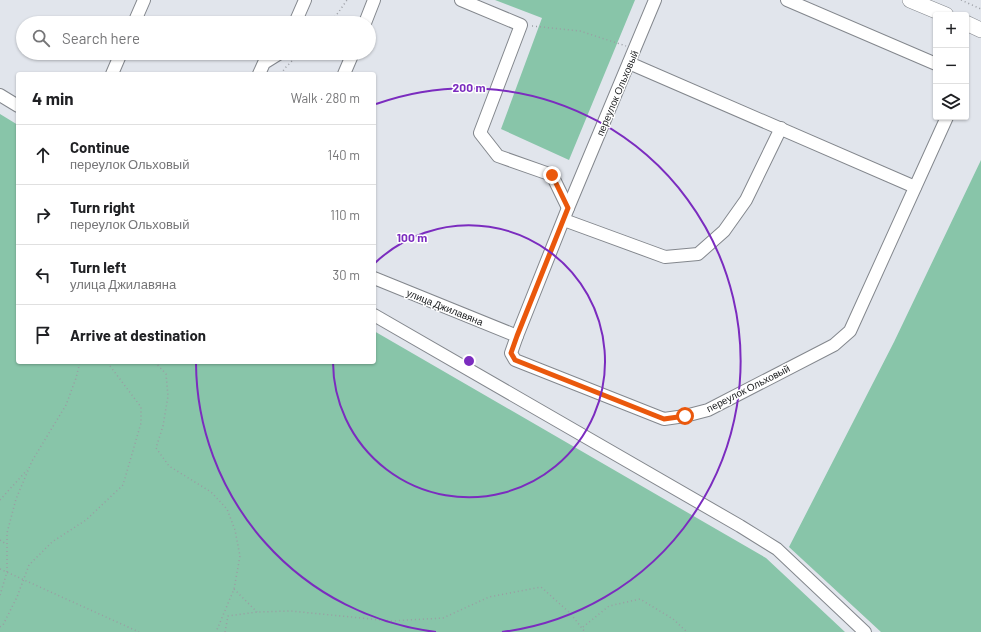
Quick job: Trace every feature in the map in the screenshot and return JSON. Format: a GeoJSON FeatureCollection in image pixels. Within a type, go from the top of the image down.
{"type":"FeatureCollection","features":[{"type":"Feature","properties":{"kind":"main road"},"geometry":{"type":"LineString","coordinates":[[910,0],[939,12]]}},
{"type":"Feature","properties":{"kind":"main road"},"geometry":{"type":"LineString","coordinates":[[969,24],[981,30]]}},
{"type":"Feature","properties":{"kind":"street"},"geometry":{"type":"LineString","coordinates":[[137,16],[144,0]]}},
{"type":"Feature","properties":{"kind":"street"},"geometry":{"type":"LineString","coordinates":[[298,16],[305,0]]}},
{"type":"Feature","properties":{"kind":"street"},"geometry":{"type":"LineString","coordinates":[[368,16],[374,0]]}},
{"type":"Feature","properties":{"kind":"street"},"geometry":{"type":"LineString","coordinates":[[461,0],[521,25],[480,133],[498,156],[552,175],[566,214],[665,257],[698,254],[724,231],[746,200],[781,128]]}},
{"type":"Feature","properties":{"kind":"street","name":"переулок Ольховый"},"geometry":{"type":"LineString","coordinates":[[656,0],[566,214],[517,336],[511,353],[515,360],[664,419],[685,416],[708,410],[834,344],[850,331],[946,120]]}},
{"type":"Feature","properties":{"kind":"street"},"geometry":{"type":"LineString","coordinates":[[787,0],[933,63]]}},
{"type":"Feature","properties":{"kind":"street"},"geometry":{"type":"LineString","coordinates":[[113,72],[118,60]]}},
{"type":"Feature","properties":{"kind":"street"},"geometry":{"type":"LineString","coordinates":[[260,72],[264,63],[269,60]]}},
{"type":"Feature","properties":{"kind":"street"},"geometry":{"type":"LineString","coordinates":[[345,72],[350,60]]}},
{"type":"Feature","properties":{"kind":"street"},"geometry":{"type":"LineString","coordinates":[[629,63],[915,187]]}},
{"type":"Feature","properties":{"kind":"street"},"geometry":{"type":"LineString","coordinates":[[0,95],[16,105]]}},
{"type":"Feature","properties":{"kind":"street","name":"улица Джилавяна"},"geometry":{"type":"LineString","coordinates":[[376,279],[517,336]]}},
{"type":"Feature","properties":{"kind":"street"},"geometry":{"type":"LineString","coordinates":[[376,316],[778,549],[865,632]]}},
{"type":"Feature","properties":{"kind":"path"},"geometry":{"type":"LineString","coordinates":[[335,16],[347,0]]}},
{"type":"Feature","properties":{"kind":"path"},"geometry":{"type":"LineString","coordinates":[[961,0],[981,9]]}},
{"type":"Feature","properties":{"kind":"path"},"geometry":{"type":"LineString","coordinates":[[521,25],[580,31],[635,49]]}},
{"type":"Feature","properties":{"kind":"path"},"geometry":{"type":"LineString","coordinates":[[282,72],[293,60]]}},
{"type":"Feature","properties":{"kind":"path"},"geometry":{"type":"LineString","coordinates":[[0,595],[7,572],[6,544],[9,523],[16,499],[29,468],[66,405],[80,364]]}},
{"type":"Feature","properties":{"kind":"path"},"geometry":{"type":"LineString","coordinates":[[0,627],[3,625],[14,604],[29,565],[52,542],[86,520],[123,485],[141,423],[141,407],[109,364]]}},
{"type":"Feature","properties":{"kind":"path"},"geometry":{"type":"LineString","coordinates":[[157,364],[166,374],[168,396],[156,448],[168,466],[211,492],[227,509],[235,530],[240,556],[234,589],[216,632]]}},
{"type":"Feature","properties":{"kind":"path"},"geometry":{"type":"LineString","coordinates":[[0,500],[29,468]]}},
{"type":"Feature","properties":{"kind":"path"},"geometry":{"type":"LineString","coordinates":[[0,540],[6,544]]}},
{"type":"Feature","properties":{"kind":"path"},"geometry":{"type":"LineString","coordinates":[[0,569],[139,632]]}},
{"type":"Feature","properties":{"kind":"path"},"geometry":{"type":"LineString","coordinates":[[225,632],[228,616],[257,612],[291,611],[392,621],[443,618],[489,597],[541,587],[570,613],[583,627],[585,632]]}},
{"type":"Feature","properties":{"kind":"path"},"geometry":{"type":"LineString","coordinates":[[234,589],[257,612]]}},
{"type":"Feature","properties":{"kind":"path"},"geometry":{"type":"LineString","coordinates":[[583,627],[610,606],[640,599],[673,619],[687,632]]}},
{"type":"Feature","properties":{"kind":"green space"},"geometry":{"type":"Polygon","coordinates":[[[495,0],[635,0],[569,160],[501,129],[542,18],[495,0]]]}},
{"type":"Feature","properties":{"kind":"green space"},"geometry":{"type":"Polygon","coordinates":[[[0,114],[16,124],[16,364],[376,364],[376,332],[766,558],[845,632],[0,632],[0,114]]]}},
{"type":"Feature","properties":{"kind":"green space"},"geometry":{"type":"Polygon","coordinates":[[[981,160],[981,632],[881,632],[789,547],[894,342],[981,160]]]}},
{"type":"Feature","properties":{"kind":"route"},"geometry":{"type":"LineString","coordinates":[[552,175],[568,208],[511,353],[515,360],[664,419],[685,416]]}}]}
